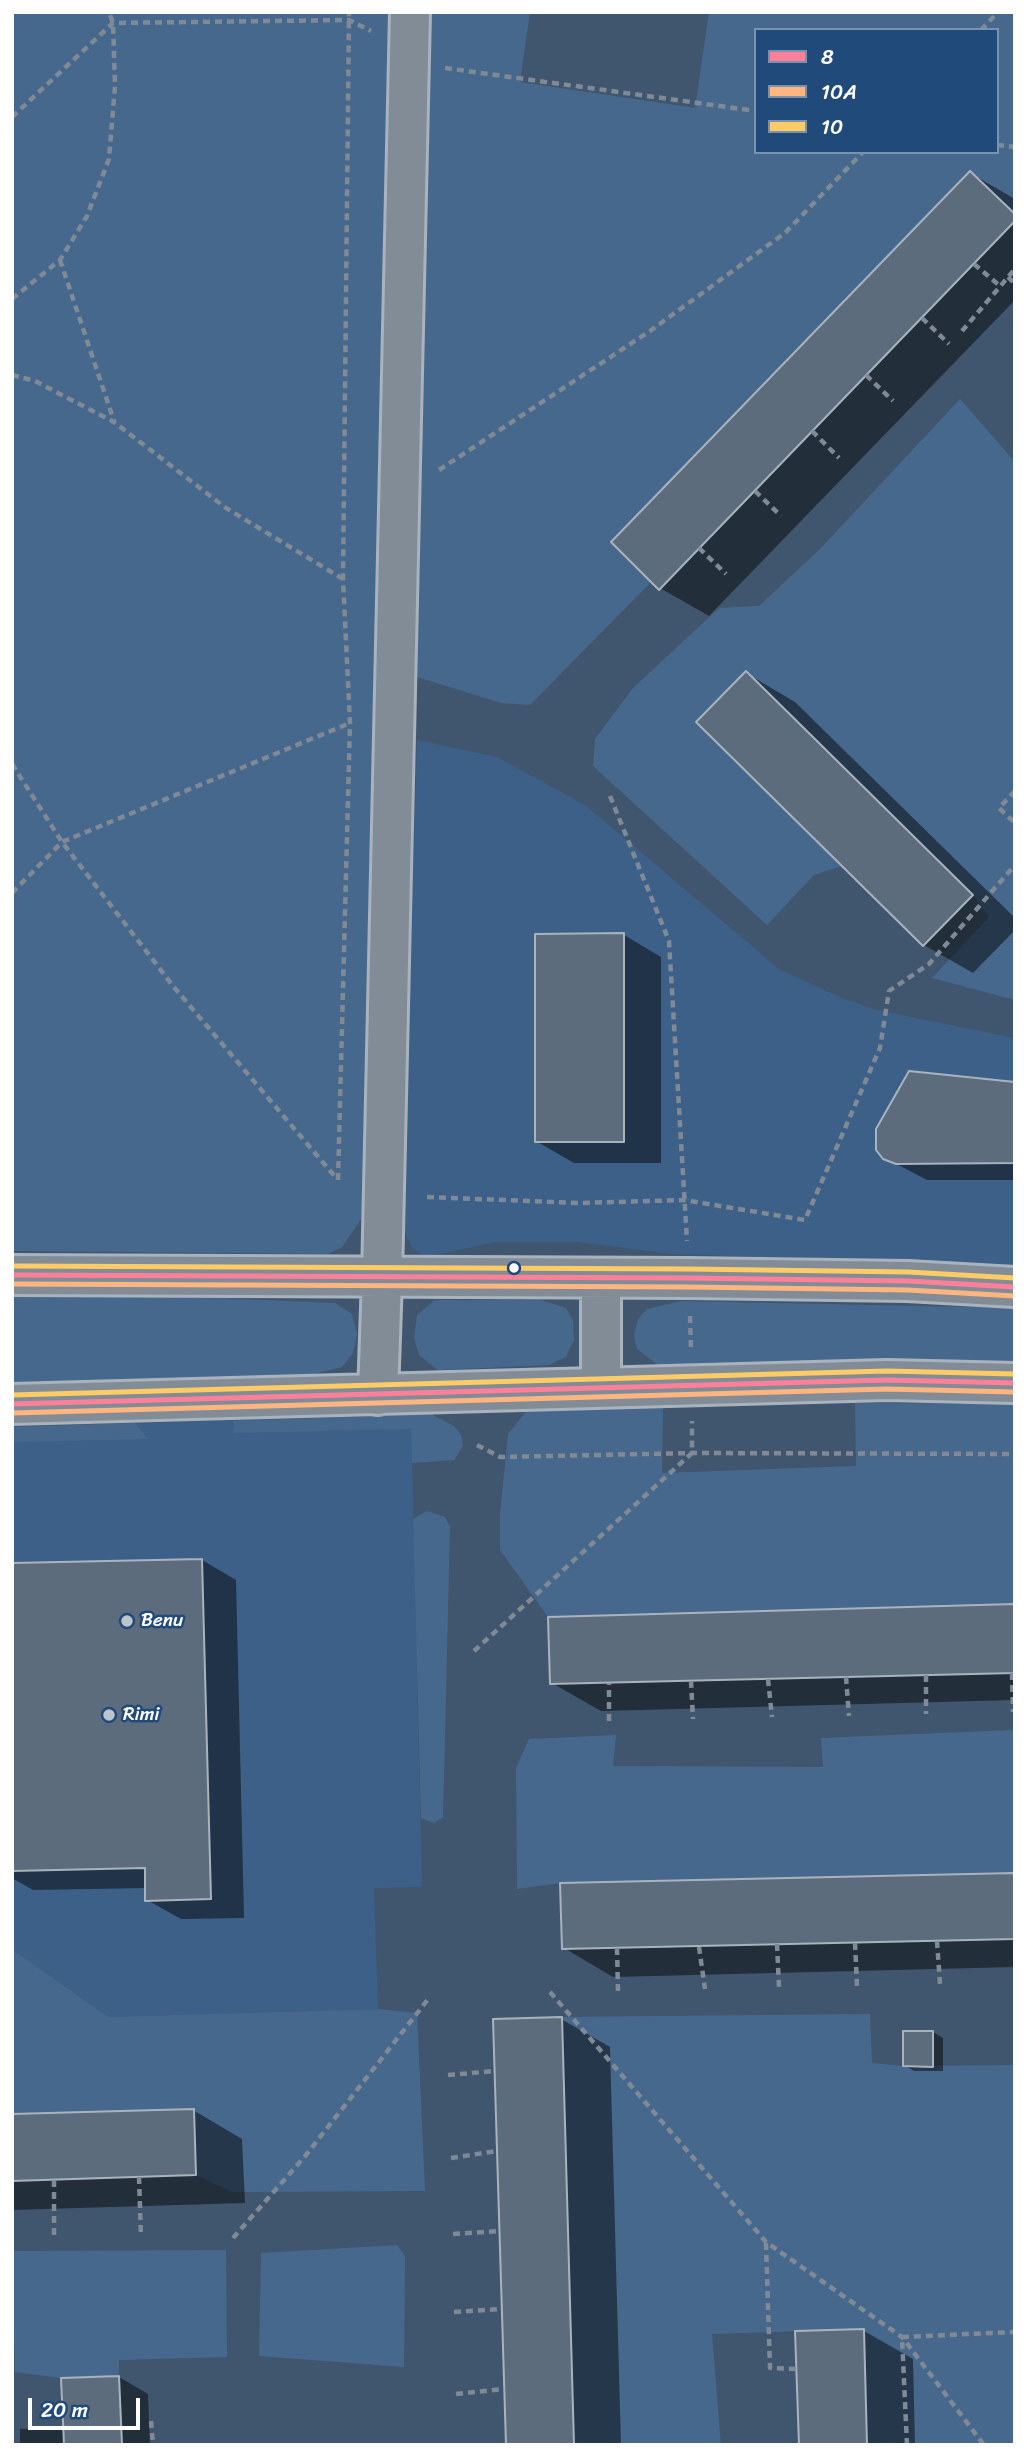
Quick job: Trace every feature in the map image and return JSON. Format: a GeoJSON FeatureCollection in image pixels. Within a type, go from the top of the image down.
{"type":"FeatureCollection","features":[{"type":"Feature","properties":{"kind":"main road"},"geometry":{"type":"LineString","coordinates":[[379,1395],[410,12]]}},
{"type":"Feature","properties":{"kind":"main road"},"geometry":{"type":"LineString","coordinates":[[12,1275],[688,1278],[908,1281],[1015,1287]]}},
{"type":"Feature","properties":{"kind":"main road"},"geometry":{"type":"LineString","coordinates":[[600,1278],[601,1387]]}},
{"type":"Feature","properties":{"kind":"main road"},"geometry":{"type":"LineString","coordinates":[[12,1404],[692,1384],[887,1380],[1015,1383]]}},
{"type":"Feature","properties":{"kind":"path"},"geometry":{"type":"LineString","coordinates":[[12,299],[60,260],[87,216],[109,159],[115,86],[113,23],[109,12]]}},
{"type":"Feature","properties":{"kind":"path"},"geometry":{"type":"LineString","coordinates":[[12,764],[62,842],[173,986],[338,1180],[350,723],[343,580],[349,12]]}},
{"type":"Feature","properties":{"kind":"path"},"geometry":{"type":"LineString","coordinates":[[983,28],[998,12]]}},
{"type":"Feature","properties":{"kind":"path"},"geometry":{"type":"LineString","coordinates":[[12,117],[113,23],[349,20],[448,69],[754,111]]}},
{"type":"Feature","properties":{"kind":"path"},"geometry":{"type":"LineString","coordinates":[[439,470],[650,331],[785,233],[861,154]]}},
{"type":"Feature","properties":{"kind":"path"},"geometry":{"type":"LineString","coordinates":[[60,260],[114,422]]}},
{"type":"Feature","properties":{"kind":"path"},"geometry":{"type":"LineString","coordinates":[[974,264],[1000,286]]}},
{"type":"Feature","properties":{"kind":"path"},"geometry":{"type":"LineString","coordinates":[[962,331],[1015,269]]}},
{"type":"Feature","properties":{"kind":"path"},"geometry":{"type":"LineString","coordinates":[[1008,277],[1015,284]]}},
{"type":"Feature","properties":{"kind":"path"},"geometry":{"type":"LineString","coordinates":[[922,318],[949,344]]}},
{"type":"Feature","properties":{"kind":"path"},"geometry":{"type":"LineString","coordinates":[[12,374],[35,381],[114,422],[226,508],[343,580]]}},
{"type":"Feature","properties":{"kind":"path"},"geometry":{"type":"LineString","coordinates":[[866,375],[893,401]]}},
{"type":"Feature","properties":{"kind":"path"},"geometry":{"type":"LineString","coordinates":[[812,431],[839,458]]}},
{"type":"Feature","properties":{"kind":"path"},"geometry":{"type":"LineString","coordinates":[[755,491],[782,516]]}},
{"type":"Feature","properties":{"kind":"path"},"geometry":{"type":"LineString","coordinates":[[699,548],[726,574]]}},
{"type":"Feature","properties":{"kind":"path"},"geometry":{"type":"LineString","coordinates":[[12,892],[62,842],[350,723]]}},
{"type":"Feature","properties":{"kind":"path"},"geometry":{"type":"LineString","coordinates":[[1015,791],[999,808],[1015,823]]}},
{"type":"Feature","properties":{"kind":"path"},"geometry":{"type":"LineString","coordinates":[[474,1651],[692,1453],[688,1278],[669,941],[610,796]]}},
{"type":"Feature","properties":{"kind":"path"},"geometry":{"type":"LineString","coordinates":[[427,1196],[580,1203],[684,1200],[805,1220],[880,1048],[889,991],[929,964],[1015,865]]}},
{"type":"Feature","properties":{"kind":"path"},"geometry":{"type":"LineString","coordinates":[[477,1445],[499,1457],[692,1453],[1015,1454]]}},
{"type":"Feature","properties":{"kind":"path"},"geometry":{"type":"LineString","coordinates":[[1012,1673],[1013,1712]]}},
{"type":"Feature","properties":{"kind":"path"},"geometry":{"type":"LineString","coordinates":[[926,1675],[926,1714]]}},
{"type":"Feature","properties":{"kind":"path"},"geometry":{"type":"LineString","coordinates":[[846,1677],[849,1716]]}},
{"type":"Feature","properties":{"kind":"path"},"geometry":{"type":"LineString","coordinates":[[768,1679],[772,1717]]}},
{"type":"Feature","properties":{"kind":"path"},"geometry":{"type":"LineString","coordinates":[[691,1681],[693,1719]]}},
{"type":"Feature","properties":{"kind":"path"},"geometry":{"type":"LineString","coordinates":[[609,1683],[609,1721]]}},
{"type":"Feature","properties":{"kind":"path"},"geometry":{"type":"LineString","coordinates":[[937,1941],[940,1984]]}},
{"type":"Feature","properties":{"kind":"path"},"geometry":{"type":"LineString","coordinates":[[855,1943],[857,1986]]}},
{"type":"Feature","properties":{"kind":"path"},"geometry":{"type":"LineString","coordinates":[[778,1944],[779,1987]]}},
{"type":"Feature","properties":{"kind":"path"},"geometry":{"type":"LineString","coordinates":[[699,1947],[705,1989]]}},
{"type":"Feature","properties":{"kind":"path"},"geometry":{"type":"LineString","coordinates":[[617,1948],[618,1991]]}},
{"type":"Feature","properties":{"kind":"path"},"geometry":{"type":"LineString","coordinates":[[550,1992],[766,2242],[902,2337],[984,2445]]}},
{"type":"Feature","properties":{"kind":"path"},"geometry":{"type":"LineString","coordinates":[[233,2238],[306,2154],[429,1998]]}},
{"type":"Feature","properties":{"kind":"path"},"geometry":{"type":"LineString","coordinates":[[449,2075],[495,2071]]}},
{"type":"Feature","properties":{"kind":"path"},"geometry":{"type":"LineString","coordinates":[[451,2158],[497,2151]]}},
{"type":"Feature","properties":{"kind":"path"},"geometry":{"type":"LineString","coordinates":[[139,2177],[141,2237]]}},
{"type":"Feature","properties":{"kind":"path"},"geometry":{"type":"LineString","coordinates":[[54,2180],[54,2237]]}},
{"type":"Feature","properties":{"kind":"path"},"geometry":{"type":"LineString","coordinates":[[453,2234],[499,2231]]}},
{"type":"Feature","properties":{"kind":"path"},"geometry":{"type":"LineString","coordinates":[[766,2242],[770,2368],[797,2369]]}},
{"type":"Feature","properties":{"kind":"path"},"geometry":{"type":"LineString","coordinates":[[454,2312],[502,2309]]}},
{"type":"Feature","properties":{"kind":"path"},"geometry":{"type":"LineString","coordinates":[[902,2337],[1015,2332]]}},
{"type":"Feature","properties":{"kind":"path"},"geometry":{"type":"LineString","coordinates":[[902,2337],[907,2445]]}},
{"type":"Feature","properties":{"kind":"path"},"geometry":{"type":"LineString","coordinates":[[456,2394],[504,2389]]}},
{"type":"Feature","properties":{"kind":"path"},"geometry":{"type":"LineString","coordinates":[[151,2421],[153,2445]]}},
{"type":"Feature","properties":{"kind":"shaded area"},"geometry":{"type":"Polygon","coordinates":[[[12,12],[389,12],[388,272],[366,1212],[342,1247],[328,1254],[12,1251],[12,12]]]}},
{"type":"Feature","properties":{"kind":"shaded area"},"geometry":{"type":"Polygon","coordinates":[[[423,12],[530,12],[520,82],[695,108],[709,12],[1015,12],[1015,214],[969,171],[611,542],[651,582],[530,705],[501,703],[417,677],[423,12]]]}},
{"type":"Feature","properties":{"kind":"shaded area"},"geometry":{"type":"Polygon","coordinates":[[[960,399],[1015,462],[1015,1000],[932,978],[989,917],[973,895],[746,671],[696,723],[841,866],[814,875],[767,925],[593,766],[595,739],[633,688],[719,608],[759,606],[820,549],[960,399]]]}},
{"type":"Feature","properties":{"kind":"shaded area"},"geometry":{"type":"Polygon","coordinates":[[[417,740],[497,757],[585,805],[779,969],[839,997],[877,1010],[1015,1038],[1015,1266],[673,1254],[578,1242],[496,1242],[425,1257],[412,1247],[403,1228],[417,740]]]}},
{"type":"Feature","properties":{"kind":"shaded area"},"geometry":{"type":"Polygon","coordinates":[[[12,1296],[172,1296],[335,1303],[352,1314],[357,1334],[353,1353],[342,1367],[289,1380],[12,1385],[12,1296]]]}},
{"type":"Feature","properties":{"kind":"shaded area"},"geometry":{"type":"Polygon","coordinates":[[[435,1300],[541,1300],[566,1308],[573,1321],[574,1340],[566,1357],[549,1365],[438,1370],[419,1355],[414,1338],[417,1315],[435,1300]]]}},
{"type":"Feature","properties":{"kind":"shaded area"},"geometry":{"type":"Polygon","coordinates":[[[681,1301],[1015,1308],[1015,1363],[658,1365],[637,1349],[634,1336],[638,1319],[647,1309],[681,1301]]]}},
{"type":"Feature","properties":{"kind":"shaded area"},"geometry":{"type":"Polygon","coordinates":[[[855,1403],[1015,1404],[1015,1604],[548,1617],[500,1550],[500,1514],[508,1434],[528,1409],[663,1405],[662,1473],[856,1466],[855,1403]]]}},
{"type":"Feature","properties":{"kind":"shaded area"},"geometry":{"type":"Polygon","coordinates":[[[431,1414],[454,1426],[461,1435],[463,1446],[454,1460],[412,1463],[411,1429],[233,1433],[234,1421],[431,1414]]]}},
{"type":"Feature","properties":{"kind":"shaded area"},"geometry":{"type":"Polygon","coordinates":[[[411,1415],[422,1887],[374,1888],[378,2009],[108,2017],[12,1949],[12,1427],[411,1415]]]}},
{"type":"Feature","properties":{"kind":"shaded area"},"geometry":{"type":"Polygon","coordinates":[[[135,1423],[148,1439],[12,1442],[12,1427],[135,1423]]]}},
{"type":"Feature","properties":{"kind":"shaded area"},"geometry":{"type":"Polygon","coordinates":[[[427,1511],[445,1517],[450,1527],[443,1817],[434,1823],[421,1818],[413,1519],[427,1511]]]}},
{"type":"Feature","properties":{"kind":"shaded area"},"geometry":{"type":"Polygon","coordinates":[[[1015,1730],[1015,1873],[560,1883],[517,1889],[516,1768],[529,1739],[616,1735],[613,1766],[823,1767],[821,1738],[1015,1730]]]}},
{"type":"Feature","properties":{"kind":"shaded area"},"geometry":{"type":"Polygon","coordinates":[[[12,1949],[108,2017],[378,2009],[417,2013],[425,2191],[232,2192],[196,2175],[193,2109],[12,2114],[12,1949]]]}},
{"type":"Feature","properties":{"kind":"shaded area"},"geometry":{"type":"Polygon","coordinates":[[[870,2014],[872,2063],[903,2066],[1015,2065],[1015,2445],[867,2445],[864,2329],[712,2334],[721,2445],[574,2445],[562,2017],[870,2014]]]}},
{"type":"Feature","properties":{"kind":"shaded area"},"geometry":{"type":"Polygon","coordinates":[[[397,2245],[405,2256],[404,2367],[259,2356],[261,2253],[397,2245]]]}},
{"type":"Feature","properties":{"kind":"shaded area"},"geometry":{"type":"Polygon","coordinates":[[[226,2250],[227,2357],[119,2360],[119,2376],[61,2378],[15,2372],[12,2251],[226,2250]]]}},
{"type":"Feature","properties":{"kind":"building"},"geometry":{"type":"Polygon","coordinates":[[[970,171],[1015,214],[1015,221],[659,590],[611,542],[970,171]]]}},
{"type":"Feature","properties":{"kind":"building"},"geometry":{"type":"Polygon","coordinates":[[[746,671],[973,895],[923,946],[696,722],[746,671]]]}},
{"type":"Feature","properties":{"kind":"building"},"geometry":{"type":"Polygon","coordinates":[[[624,933],[624,1142],[535,1142],[535,934],[624,933]]]}},
{"type":"Feature","properties":{"kind":"building"},"geometry":{"type":"Polygon","coordinates":[[[909,1071],[1015,1082],[1015,1163],[896,1164],[883,1159],[876,1150],[876,1129],[909,1071]]]}},
{"type":"Feature","properties":{"kind":"building","name":"Rimi"},"geometry":{"type":"Polygon","coordinates":[[[202,1559],[211,1899],[145,1901],[145,1868],[12,1871],[12,1563],[202,1559]]]}},
{"type":"Feature","properties":{"kind":"building"},"geometry":{"type":"Polygon","coordinates":[[[1015,1604],[1015,1673],[550,1684],[548,1617],[1015,1604]]]}},
{"type":"Feature","properties":{"kind":"building"},"geometry":{"type":"Polygon","coordinates":[[[1015,1873],[1015,1939],[562,1949],[560,1883],[1015,1873]]]}},
{"type":"Feature","properties":{"kind":"building"},"geometry":{"type":"Polygon","coordinates":[[[562,2017],[574,2445],[506,2445],[493,2019],[562,2017]]]}},
{"type":"Feature","properties":{"kind":"building"},"geometry":{"type":"Polygon","coordinates":[[[903,2031],[933,2031],[933,2067],[903,2066],[903,2031]]]}},
{"type":"Feature","properties":{"kind":"building"},"geometry":{"type":"Polygon","coordinates":[[[194,2109],[196,2175],[12,2181],[12,2114],[194,2109]]]}},
{"type":"Feature","properties":{"kind":"building"},"geometry":{"type":"Polygon","coordinates":[[[864,2329],[867,2445],[799,2445],[795,2331],[864,2329]]]}},
{"type":"Feature","properties":{"kind":"building"},"geometry":{"type":"Polygon","coordinates":[[[119,2376],[122,2445],[64,2445],[61,2378],[119,2376]]]}},
{"type":"Feature","properties":{"kind":"transit line","name":"10"},"geometry":{"type":"LineString","coordinates":[[12,1266],[688,1269],[908,1272],[1015,1278]]}},
{"type":"Feature","properties":{"kind":"transit line","name":"8"},"geometry":{"type":"LineString","coordinates":[[12,1275],[688,1278],[908,1281],[1015,1287]]}},
{"type":"Feature","properties":{"kind":"transit line","name":"10A"},"geometry":{"type":"LineString","coordinates":[[12,1284],[688,1287],[908,1290],[1015,1296]]}},
{"type":"Feature","properties":{"kind":"transit line","name":"10"},"geometry":{"type":"LineString","coordinates":[[12,1395],[887,1371],[1015,1374]]}},
{"type":"Feature","properties":{"kind":"transit line","name":"8"},"geometry":{"type":"LineString","coordinates":[[12,1404],[887,1380],[1015,1383]]}},
{"type":"Feature","properties":{"kind":"transit line","name":"10A"},"geometry":{"type":"LineString","coordinates":[[12,1413],[887,1389],[1015,1392]]}},
{"type":"Feature","properties":{"kind":"place","name":"Benu"},"geometry":{"type":"Point","coordinates":[127,1621]}},
{"type":"Feature","properties":{"kind":"place","name":"Rimi"},"geometry":{"type":"Point","coordinates":[109,1715]}}]}
